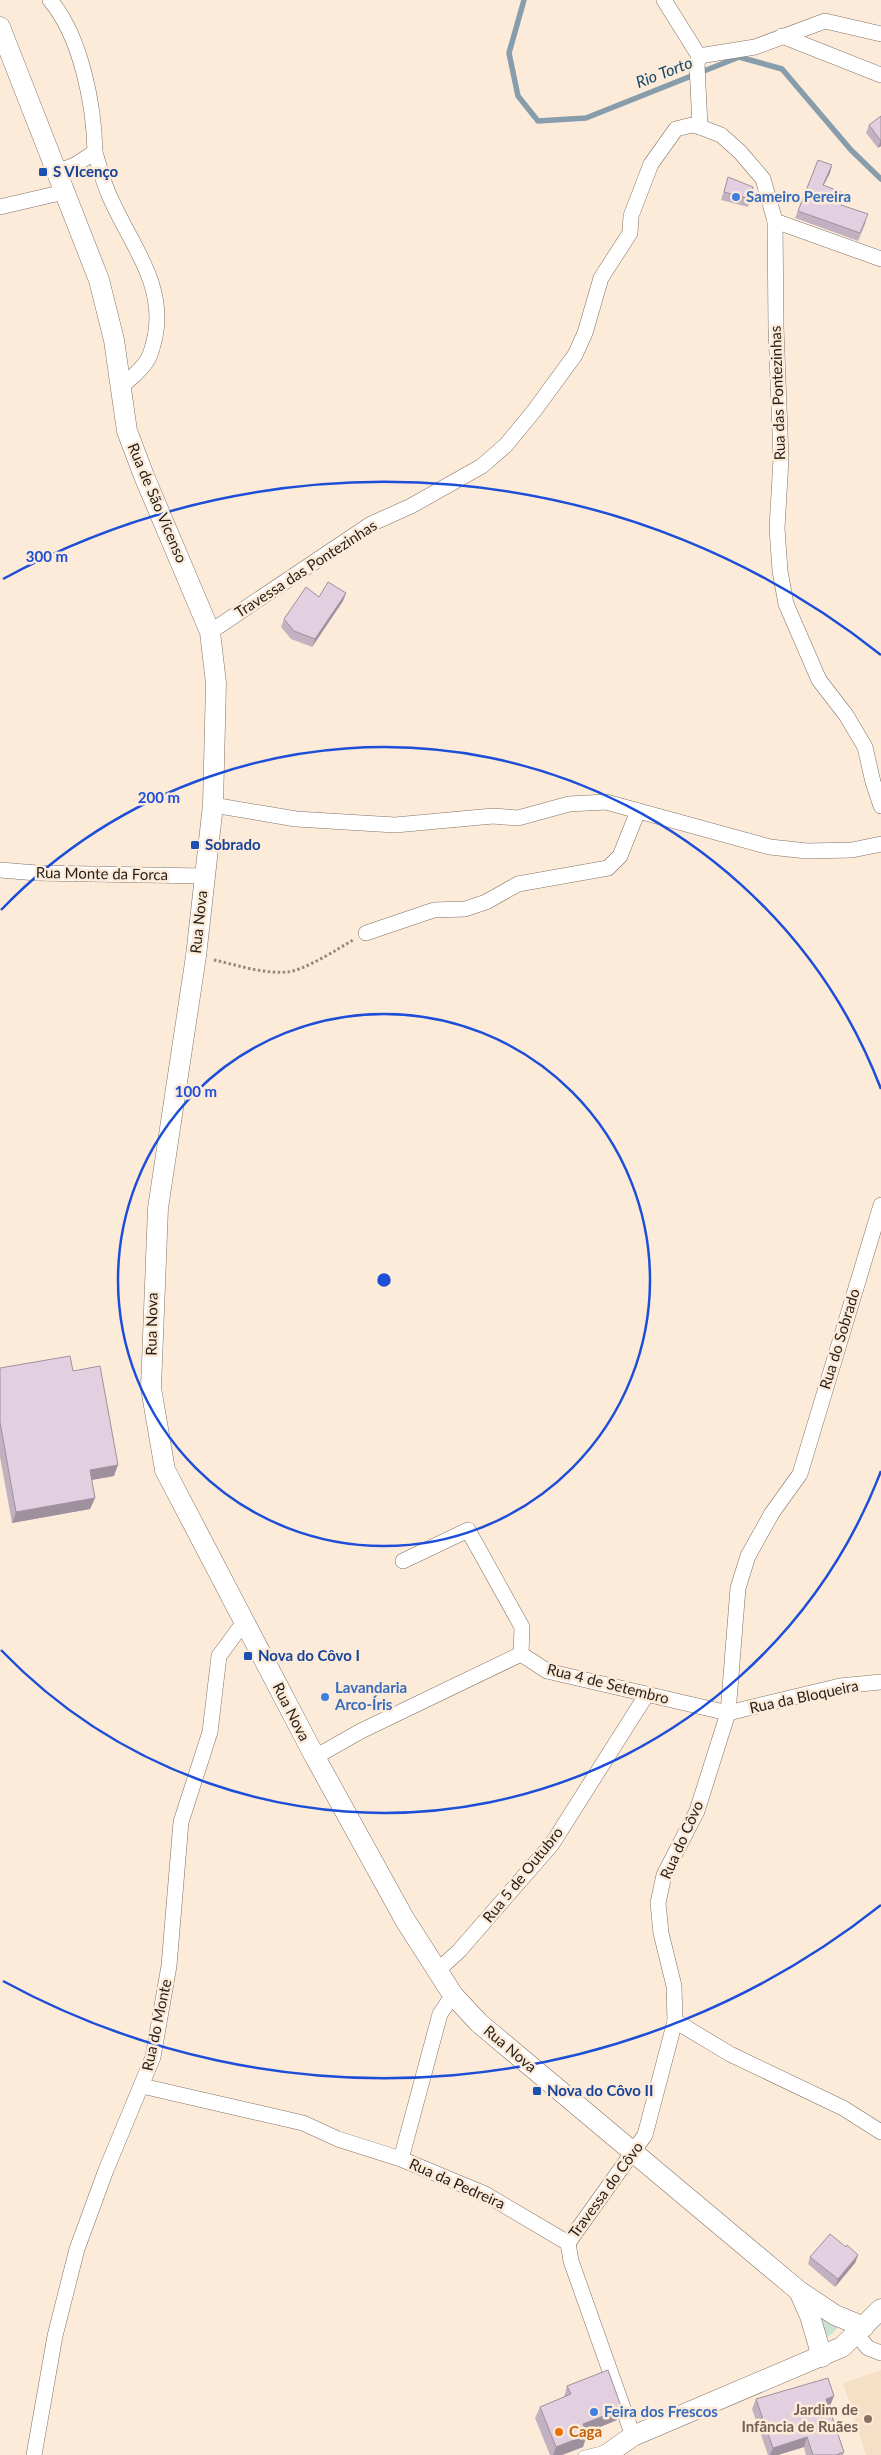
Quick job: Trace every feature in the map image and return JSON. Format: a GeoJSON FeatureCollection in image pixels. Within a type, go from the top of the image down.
{"type":"FeatureCollection","features":[{"type":"Feature","properties":{"kind":"street"},"geometry":{"type":"LineString","coordinates":[[50,0],[64,21],[82,68],[95,119],[95,152],[110,197],[139,252],[154,288],[158,310],[149,359],[141,370],[122,386]]}},
{"type":"Feature","properties":{"kind":"street"},"geometry":{"type":"LineString","coordinates":[[664,0],[698,60],[700,127]]}},
{"type":"Feature","properties":{"kind":"street"},"geometry":{"type":"LineString","coordinates":[[698,60],[755,47],[825,21],[881,34]]}},
{"type":"Feature","properties":{"kind":"street","name":"Rua de São Vicenso"},"geometry":{"type":"LineString","coordinates":[[0,27],[99,280],[114,340],[127,431],[210,632],[216,683],[213,805],[204,876]]}},
{"type":"Feature","properties":{"kind":"street"},"geometry":{"type":"LineString","coordinates":[[782,36],[881,74]]}},
{"type":"Feature","properties":{"kind":"street","name":"Travessa das Pontezinhas"},"geometry":{"type":"LineString","coordinates":[[210,632],[371,524],[411,506],[482,466],[506,445],[534,411],[575,355],[585,333],[601,278],[630,233],[632,216],[651,164],[676,129],[692,125],[700,127]]}},
{"type":"Feature","properties":{"kind":"street","name":"Rua das Pontezinhas"},"geometry":{"type":"LineString","coordinates":[[700,127],[722,135],[740,152],[763,179],[775,221],[776,328],[781,459],[777,528],[784,596],[802,644],[819,680],[846,715],[865,747],[881,806]]}},
{"type":"Feature","properties":{"kind":"street"},"geometry":{"type":"LineString","coordinates":[[57,172],[75,165],[95,152]]}},
{"type":"Feature","properties":{"kind":"street"},"geometry":{"type":"LineString","coordinates":[[0,207],[64,192]]}},
{"type":"Feature","properties":{"kind":"street"},"geometry":{"type":"LineString","coordinates":[[775,221],[881,259]]}},
{"type":"Feature","properties":{"kind":"street"},"geometry":{"type":"LineString","coordinates":[[213,805],[296,819],[395,825],[493,816],[518,818],[569,804],[606,802],[770,848],[807,851],[852,850],[881,844]]}},
{"type":"Feature","properties":{"kind":"street"},"geometry":{"type":"LineString","coordinates":[[366,933],[434,910],[465,909],[486,902],[518,884],[608,868],[620,856],[638,811]]}},
{"type":"Feature","properties":{"kind":"street","name":"Rua Monte da Forca"},"geometry":{"type":"LineString","coordinates":[[0,870],[37,873],[204,876]]}},
{"type":"Feature","properties":{"kind":"street","name":"Rua Nova"},"geometry":{"type":"LineString","coordinates":[[204,876],[196,956],[158,1208],[151,1388],[165,1470],[315,1756],[405,1920],[453,1995],[479,2023],[634,2154],[799,2290],[860,2331]]}},
{"type":"Feature","properties":{"kind":"street","name":"Rua do Sobrado"},"geometry":{"type":"LineString","coordinates":[[800,1474],[881,1205]]}},
{"type":"Feature","properties":{"kind":"street","name":"Rua do Côvo"},"geometry":{"type":"LineString","coordinates":[[675,2021],[674,1986],[661,1933],[658,1903],[664,1875],[697,1810],[728,1713],[738,1588],[745,1564],[772,1513],[800,1474]]}},
{"type":"Feature","properties":{"kind":"street"},"geometry":{"type":"LineString","coordinates":[[315,1756],[361,1731],[521,1654],[522,1627],[468,1530],[403,1561]]}},
{"type":"Feature","properties":{"kind":"street","name":"Rua do Monte"},"geometry":{"type":"LineString","coordinates":[[34,2455],[55,2336],[76,2250],[106,2170],[153,2057],[169,1966],[181,1822],[210,1732],[219,1656],[244,1622]]}},
{"type":"Feature","properties":{"kind":"street","name":"Rua 4 de Setembro"},"geometry":{"type":"LineString","coordinates":[[521,1654],[547,1671],[728,1713]]}},
{"type":"Feature","properties":{"kind":"street","name":"Rua da Bloqueira"},"geometry":{"type":"LineString","coordinates":[[728,1713],[840,1686],[881,1682]]}},
{"type":"Feature","properties":{"kind":"street","name":"Rua 5 de Outubro"},"geometry":{"type":"LineString","coordinates":[[437,1971],[460,1951],[552,1844],[647,1694]]}},
{"type":"Feature","properties":{"kind":"street"},"geometry":{"type":"LineString","coordinates":[[401,2159],[440,2014],[453,1995]]}},
{"type":"Feature","properties":{"kind":"street"},"geometry":{"type":"LineString","coordinates":[[675,2021],[730,2054],[843,2108],[881,2132]]}},
{"type":"Feature","properties":{"kind":"street","name":"Travessa do Côvo"},"geometry":{"type":"LineString","coordinates":[[568,2243],[646,2135],[675,2021]]}},
{"type":"Feature","properties":{"kind":"street","name":"Rua da Pedreira"},"geometry":{"type":"LineString","coordinates":[[142,2086],[303,2123],[338,2139],[401,2159],[485,2194],[568,2243]]}},
{"type":"Feature","properties":{"kind":"street"},"geometry":{"type":"LineString","coordinates":[[568,2243],[571,2261],[620,2445],[842,2347],[881,2309]]}},
{"type":"Feature","properties":{"kind":"street","name":"Rua Nova"},"geometry":{"type":"LineString","coordinates":[[799,2290],[810,2316],[822,2357]]}},
{"type":"Feature","properties":{"kind":"street"},"geometry":{"type":"LineString","coordinates":[[860,2331],[868,2348],[881,2353]]}},
{"type":"Feature","properties":{"kind":"lane"},"geometry":{"type":"LineString","coordinates":[[583,2455],[620,2445]]}},
{"type":"Feature","properties":{"kind":"path"},"geometry":{"type":"LineString","coordinates":[[196,956],[251,968],[288,972],[316,961],[366,933]]}},
{"type":"Feature","properties":{"kind":"shaded area","name":"Jardim de Infância de Ruães"},"geometry":{"type":"Polygon","coordinates":[[[881,2370],[881,2455],[866,2455],[843,2383],[881,2370]]]}},
{"type":"Feature","properties":{"kind":"green space"},"geometry":{"type":"Polygon","coordinates":[[[817,2313],[838,2327],[832,2334],[824,2338],[817,2313]]]}},
{"type":"Feature","properties":{"kind":"building"},"geometry":{"type":"Polygon","coordinates":[[[881,116],[881,141],[869,125],[881,116]]]}},
{"type":"Feature","properties":{"kind":"building"},"geometry":{"type":"Polygon","coordinates":[[[818,160],[832,165],[823,185],[846,194],[841,205],[868,214],[860,233],[798,211],[818,160]]]}},
{"type":"Feature","properties":{"kind":"building"},"geometry":{"type":"Polygon","coordinates":[[[728,177],[753,187],[750,199],[724,192],[728,177]]]}},
{"type":"Feature","properties":{"kind":"building"},"geometry":{"type":"Polygon","coordinates":[[[328,582],[346,593],[315,639],[294,631],[284,619],[306,587],[319,597],[328,582]]]}},
{"type":"Feature","properties":{"kind":"building"},"geometry":{"type":"Polygon","coordinates":[[[70,1356],[73,1371],[100,1366],[118,1465],[90,1470],[95,1498],[16,1512],[0,1422],[0,1368],[70,1356]]]}},
{"type":"Feature","properties":{"kind":"building"},"geometry":{"type":"Polygon","coordinates":[[[830,2234],[858,2255],[838,2279],[810,2257],[830,2234]]]}},
{"type":"Feature","properties":{"kind":"building"},"geometry":{"type":"Polygon","coordinates":[[[608,2370],[622,2409],[583,2424],[587,2435],[556,2447],[540,2407],[571,2394],[567,2386],[608,2370]]]}},
{"type":"Feature","properties":{"kind":"building"},"geometry":{"type":"Polygon","coordinates":[[[828,2378],[834,2396],[826,2399],[844,2452],[836,2455],[813,2455],[807,2437],[773,2448],[756,2399],[828,2378]]]}},
{"type":"Feature","properties":{"kind":"waterway","name":"Rio Torto"},"geometry":{"type":"LineString","coordinates":[[524,0],[509,53],[518,96],[538,121],[586,118],[739,57],[782,69],[851,150],[881,179]]}},
{"type":"Feature","properties":{"kind":"place","name":"S VIcenço"},"geometry":{"type":"Point","coordinates":[43,172]}},
{"type":"Feature","properties":{"kind":"place","name":"Sameiro Pereira"},"geometry":{"type":"Point","coordinates":[736,197]}},
{"type":"Feature","properties":{"kind":"place","name":"Sobrado"},"geometry":{"type":"Point","coordinates":[195,845]}},
{"type":"Feature","properties":{"kind":"place","name":"Nova do Côvo I"},"geometry":{"type":"Point","coordinates":[248,1656]}},
{"type":"Feature","properties":{"kind":"place","name":"Lavandaria Arco-Íris"},"geometry":{"type":"Point","coordinates":[325,1697]}},
{"type":"Feature","properties":{"kind":"place","name":"Nova do Côvo II"},"geometry":{"type":"Point","coordinates":[537,2091]}},
{"type":"Feature","properties":{"kind":"place","name":"Feira dos Frescos"},"geometry":{"type":"Point","coordinates":[594,2412]}},
{"type":"Feature","properties":{"kind":"place","name":"Jardim de Infância de Ruães"},"geometry":{"type":"Point","coordinates":[868,2419]}},
{"type":"Feature","properties":{"kind":"place","name":"Caga"},"geometry":{"type":"Point","coordinates":[559,2432]}}]}
